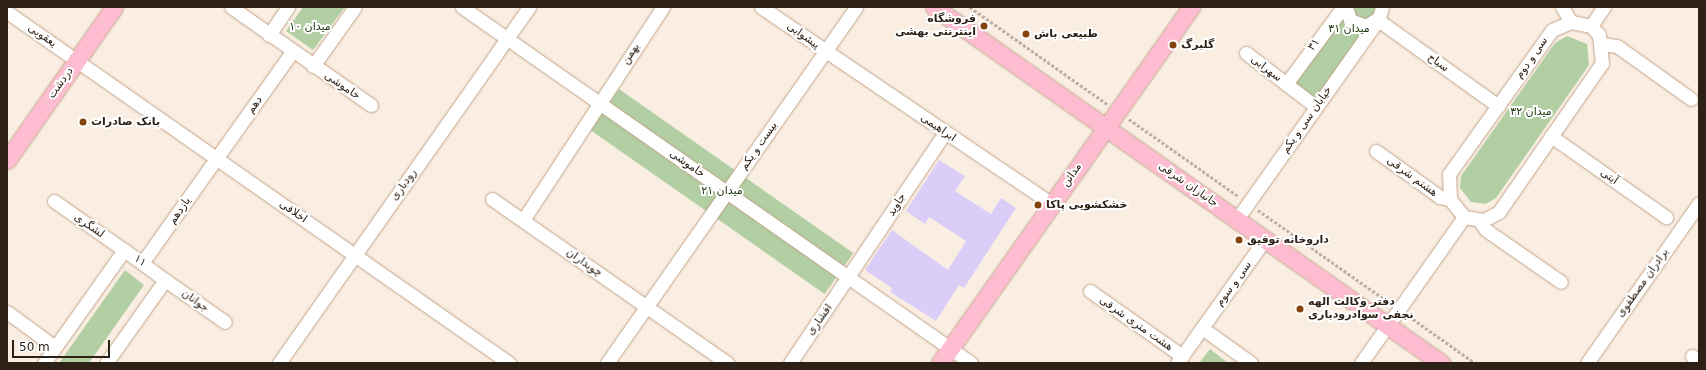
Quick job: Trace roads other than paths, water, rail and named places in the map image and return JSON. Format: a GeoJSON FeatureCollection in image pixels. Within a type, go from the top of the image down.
{"type":"FeatureCollection","features":[{"type":"Feature","properties":{"kind":"main road","name":"دردشت"},"geometry":{"type":"LineString","coordinates":[[7,160],[114,7]]}},
{"type":"Feature","properties":{"kind":"main road","name":"جانبازان شرقی"},"geometry":{"type":"LineString","coordinates":[[934,7],[1441,363]]}},
{"type":"Feature","properties":{"kind":"main road","name":"مدائن"},"geometry":{"type":"LineString","coordinates":[[940,363],[1191,7]]}},
{"type":"Feature","properties":{"kind":"street","name":"خاموشی"},"geometry":{"type":"LineString","coordinates":[[231,7],[292,52],[371,105]]}},
{"type":"Feature","properties":{"kind":"street"},"geometry":{"type":"LineString","coordinates":[[269,35],[288,7]]}},
{"type":"Feature","properties":{"kind":"street"},"geometry":{"type":"LineString","coordinates":[[314,66],[356,7]]}},
{"type":"Feature","properties":{"kind":"street","name":"خاموشی"},"geometry":{"type":"LineString","coordinates":[[462,7],[971,363]]}},
{"type":"Feature","properties":{"kind":"street","name":"رودباری"},"geometry":{"type":"LineString","coordinates":[[278,363],[529,7]]}},
{"type":"Feature","properties":{"kind":"street","name":"بهمن"},"geometry":{"type":"LineString","coordinates":[[599,102],[663,7]]}},
{"type":"Feature","properties":{"kind":"street","name":"پیشوایی"},"geometry":{"type":"LineString","coordinates":[[761,7],[825,51]]}},
{"type":"Feature","properties":{"kind":"street","name":"بیست و یکم"},"geometry":{"type":"LineString","coordinates":[[607,363],[856,7]]}},
{"type":"Feature","properties":{"kind":"street"},"geometry":{"type":"LineString","coordinates":[[1344,7],[1347,15],[1355,24],[1366,26],[1381,13]]}},
{"type":"Feature","properties":{"kind":"street","name":"۳۱"},"geometry":{"type":"LineString","coordinates":[[1286,84],[1344,7]]}},
{"type":"Feature","properties":{"kind":"street"},"geometry":{"type":"LineString","coordinates":[[1450,199],[1464,216],[1479,220],[1499,212],[1602,63],[1602,44],[1591,26],[1571,22],[1562,7]]}},
{"type":"Feature","properties":{"kind":"street"},"geometry":{"type":"LineString","coordinates":[[1591,26],[1604,7]]}},
{"type":"Feature","properties":{"kind":"street","name":"یعقوبی"},"geometry":{"type":"LineString","coordinates":[[7,12],[77,60]]}},
{"type":"Feature","properties":{"kind":"street","name":"سیاح"},"geometry":{"type":"LineString","coordinates":[[1381,13],[1498,106]]}},
{"type":"Feature","properties":{"kind":"street","name":"خیابان سی و یکم"},"geometry":{"type":"LineString","coordinates":[[1237,219],[1381,13]]}},
{"type":"Feature","properties":{"kind":"street","name":"سی و دوم"},"geometry":{"type":"LineString","coordinates":[[1450,199],[1449,174],[1552,30],[1571,22]]}},
{"type":"Feature","properties":{"kind":"street"},"geometry":{"type":"LineString","coordinates":[[1602,44],[1617,46],[1691,99]]}},
{"type":"Feature","properties":{"kind":"street","name":"ابراهیمی"},"geometry":{"type":"LineString","coordinates":[[825,51],[1052,204]]}},
{"type":"Feature","properties":{"kind":"street","name":"دهم"},"geometry":{"type":"LineString","coordinates":[[217,158],[292,52]]}},
{"type":"Feature","properties":{"kind":"street","name":"سهرابی"},"geometry":{"type":"LineString","coordinates":[[1246,53],[1286,84]]}},
{"type":"Feature","properties":{"kind":"street","name":"اخلاقی"},"geometry":{"type":"LineString","coordinates":[[77,60],[510,363]]}},
{"type":"Feature","properties":{"kind":"street"},"geometry":{"type":"LineString","coordinates":[[1286,84],[1316,107]]}},
{"type":"Feature","properties":{"kind":"street"},"geometry":{"type":"LineString","coordinates":[[523,220],[599,102]]}},
{"type":"Feature","properties":{"kind":"street","name":"جاوید"},"geometry":{"type":"LineString","coordinates":[[850,278],[945,132]]}},
{"type":"Feature","properties":{"kind":"street","name":"آیتی"},"geometry":{"type":"LineString","coordinates":[[1552,136],[1666,217]]}},
{"type":"Feature","properties":{"kind":"street","name":"هشتم شرقی"},"geometry":{"type":"LineString","coordinates":[[1376,151],[1440,197],[1450,199]]}},
{"type":"Feature","properties":{"kind":"street","name":"یازدهم"},"geometry":{"type":"LineString","coordinates":[[142,263],[217,158]]}},
{"type":"Feature","properties":{"kind":"street","name":"چوبداران"},"geometry":{"type":"LineString","coordinates":[[492,199],[646,307]]}},
{"type":"Feature","properties":{"kind":"street","name":"لشگری"},"geometry":{"type":"LineString","coordinates":[[54,201],[124,250]]}},
{"type":"Feature","properties":{"kind":"street","name":"برادران مصطفوی"},"geometry":{"type":"LineString","coordinates":[[1587,363],[1699,203]]}},
{"type":"Feature","properties":{"kind":"street"},"geometry":{"type":"LineString","coordinates":[[1361,363],[1464,216]]}},
{"type":"Feature","properties":{"kind":"street"},"geometry":{"type":"LineString","coordinates":[[1479,220],[1486,230],[1561,282]]}},
{"type":"Feature","properties":{"kind":"street","name":"سی و سوم"},"geometry":{"type":"LineString","coordinates":[[1180,360],[1266,239]]}},
{"type":"Feature","properties":{"kind":"street","name":"۱۱"},"geometry":{"type":"LineString","coordinates":[[44,363],[124,250],[165,280]]}},
{"type":"Feature","properties":{"kind":"street","name":"افشاری"},"geometry":{"type":"LineString","coordinates":[[790,363],[850,278]]}},
{"type":"Feature","properties":{"kind":"street"},"geometry":{"type":"LineString","coordinates":[[106,363],[165,280]]}},
{"type":"Feature","properties":{"kind":"street","name":"جوانان"},"geometry":{"type":"LineString","coordinates":[[165,280],[225,322]]}},
{"type":"Feature","properties":{"kind":"street","name":"هشت متری شرقی"},"geometry":{"type":"LineString","coordinates":[[1090,291],[1180,360]]}},
{"type":"Feature","properties":{"kind":"street"},"geometry":{"type":"LineString","coordinates":[[646,307],[727,363]]}},
{"type":"Feature","properties":{"kind":"street"},"geometry":{"type":"LineString","coordinates":[[7,312],[55,347]]}},
{"type":"Feature","properties":{"kind":"street"},"geometry":{"type":"LineString","coordinates":[[1202,328],[1251,363]]}},
{"type":"Feature","properties":{"kind":"place","name":"فروشگاه اینترنتی بهشی"},"geometry":{"type":"Point","coordinates":[984,26]}},
{"type":"Feature","properties":{"kind":"place","name":"طبیعی باش"},"geometry":{"type":"Point","coordinates":[1026,34]}},
{"type":"Feature","properties":{"kind":"place","name":"گلبرگ"},"geometry":{"type":"Point","coordinates":[1173,45]}},
{"type":"Feature","properties":{"kind":"place","name":"بانک صادرات"},"geometry":{"type":"Point","coordinates":[83,122]}},
{"type":"Feature","properties":{"kind":"place","name":"خشکشویی پاکا"},"geometry":{"type":"Point","coordinates":[1038,205]}},
{"type":"Feature","properties":{"kind":"place","name":"داروخانه توفیق"},"geometry":{"type":"Point","coordinates":[1239,240]}},
{"type":"Feature","properties":{"kind":"place","name":"دفتر وکالت الهه نجفی سوادرودباری"},"geometry":{"type":"Point","coordinates":[1300,309]}},
{"type":"Feature","properties":{"kind":"park label","name":"میدان ۱۰"},"geometry":{"type":"Point","coordinates":[310,27]}},
{"type":"Feature","properties":{"kind":"park label","name":"میدان ۳۱"},"geometry":{"type":"Point","coordinates":[1349,29]}},
{"type":"Feature","properties":{"kind":"park label","name":"میدان ۳۲"},"geometry":{"type":"Point","coordinates":[1531,112]}},
{"type":"Feature","properties":{"kind":"park label","name":"میدان ۲۱"},"geometry":{"type":"Point","coordinates":[722,191]}}]}
